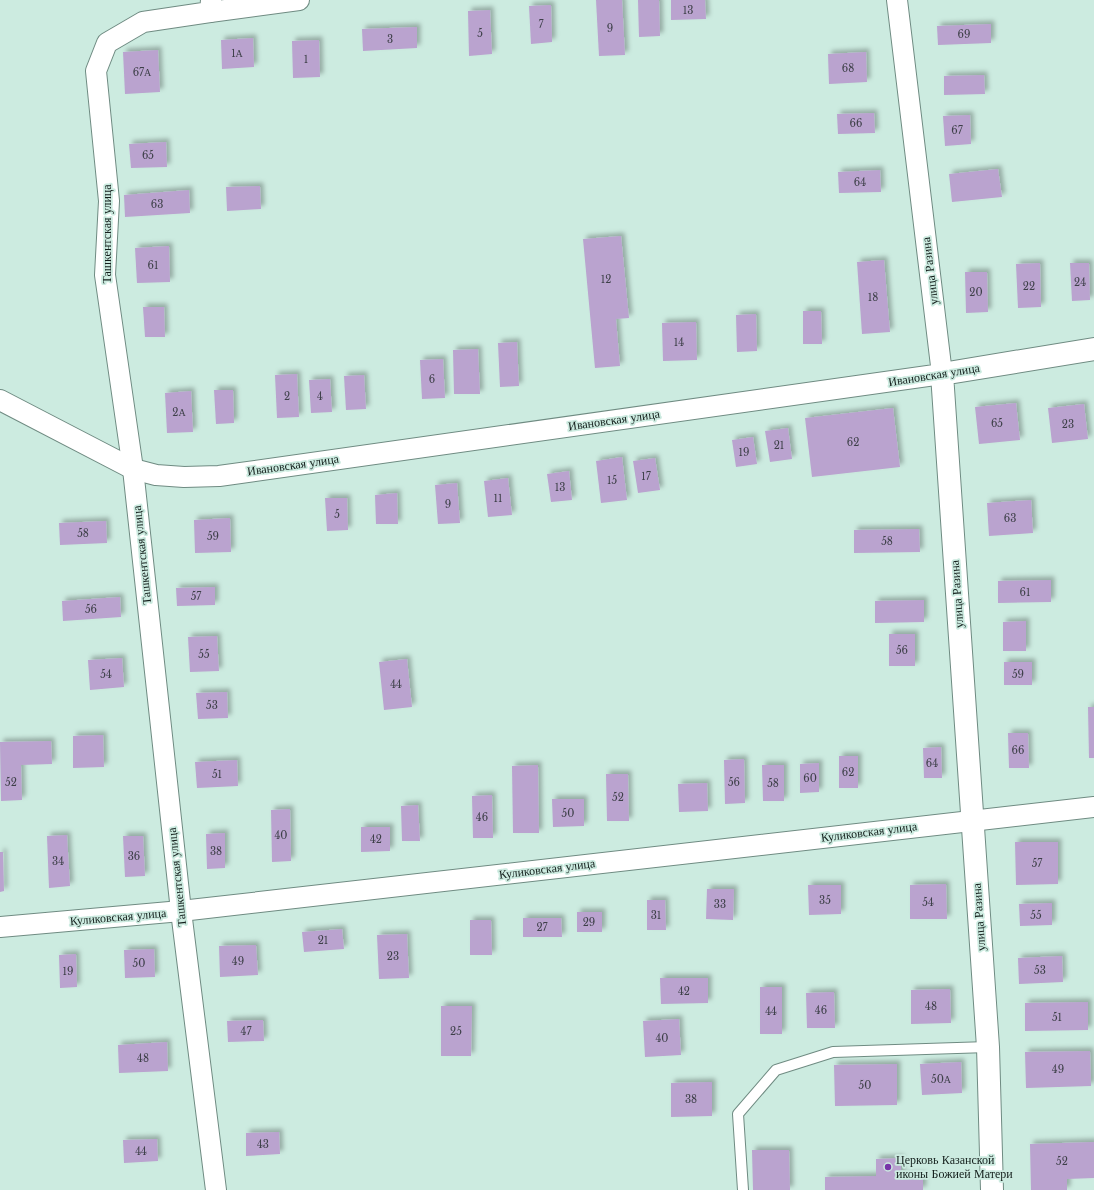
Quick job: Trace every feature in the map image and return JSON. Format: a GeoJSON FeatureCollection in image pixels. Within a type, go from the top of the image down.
{"type":"FeatureCollection","features":[{"type":"Feature","properties":{"kind":"street","name":"Ташкентская улица"},"geometry":{"type":"LineString","coordinates":[[216,1190],[181,911],[132,469],[105,275],[109,200],[96,71],[107,43],[143,22],[210,6],[299,0]]}},
{"type":"Feature","properties":{"kind":"street","name":"улица Разина"},"geometry":{"type":"LineString","coordinates":[[897,0],[942,374],[988,1047],[992,1190]]}},
{"type":"Feature","properties":{"kind":"street","name":"Ивановская улица"},"geometry":{"type":"LineString","coordinates":[[0,400],[132,469],[156,475],[184,477],[218,476],[942,374],[1094,349]]}},
{"type":"Feature","properties":{"kind":"street","name":"Куликовская улица"},"geometry":{"type":"LineString","coordinates":[[0,928],[181,911],[1094,807]]}},
{"type":"Feature","properties":{"kind":"lane"},"geometry":{"type":"LineString","coordinates":[[742,1190],[738,1114],[776,1070],[833,1052],[988,1047]]}},
{"type":"Feature","properties":{"kind":"building"},"geometry":{"type":"Polygon","coordinates":[[[596,0],[622,0],[625,55],[599,56],[596,0]]]}},
{"type":"Feature","properties":{"kind":"building"},"geometry":{"type":"Polygon","coordinates":[[[638,0],[659,0],[660,36],[639,37],[638,0]]]}},
{"type":"Feature","properties":{"kind":"building"},"geometry":{"type":"Polygon","coordinates":[[[671,0],[705,0],[706,19],[671,20],[671,0]]]}},
{"type":"Feature","properties":{"kind":"building"},"geometry":{"type":"Polygon","coordinates":[[[551,5],[552,42],[531,44],[529,6],[551,5]]]}},
{"type":"Feature","properties":{"kind":"building"},"geometry":{"type":"Polygon","coordinates":[[[490,10],[492,54],[469,56],[468,11],[490,10]]]}},
{"type":"Feature","properties":{"kind":"building"},"geometry":{"type":"Polygon","coordinates":[[[991,24],[991,43],[938,45],[937,26],[991,24]]]}},
{"type":"Feature","properties":{"kind":"building"},"geometry":{"type":"Polygon","coordinates":[[[417,27],[417,48],[363,51],[362,29],[417,27]]]}},
{"type":"Feature","properties":{"kind":"building"},"geometry":{"type":"Polygon","coordinates":[[[253,38],[254,67],[222,69],[221,40],[253,38]]]}},
{"type":"Feature","properties":{"kind":"building"},"geometry":{"type":"Polygon","coordinates":[[[319,40],[320,77],[293,78],[292,41],[319,40]]]}},
{"type":"Feature","properties":{"kind":"building"},"geometry":{"type":"Polygon","coordinates":[[[158,50],[160,92],[125,94],[123,52],[158,50]]]}},
{"type":"Feature","properties":{"kind":"building"},"geometry":{"type":"Polygon","coordinates":[[[866,52],[867,82],[829,84],[828,54],[866,52]]]}},
{"type":"Feature","properties":{"kind":"building"},"geometry":{"type":"Polygon","coordinates":[[[984,75],[985,94],[944,95],[944,76],[984,75]]]}},
{"type":"Feature","properties":{"kind":"building"},"geometry":{"type":"Polygon","coordinates":[[[874,113],[875,133],[838,134],[837,114],[874,113]]]}},
{"type":"Feature","properties":{"kind":"building"},"geometry":{"type":"Polygon","coordinates":[[[970,115],[971,144],[945,146],[943,116],[970,115]]]}},
{"type":"Feature","properties":{"kind":"building"},"geometry":{"type":"Polygon","coordinates":[[[166,142],[167,167],[131,168],[129,144],[166,142]]]}},
{"type":"Feature","properties":{"kind":"building"},"geometry":{"type":"Polygon","coordinates":[[[998,169],[1002,197],[952,202],[949,174],[998,169]]]}},
{"type":"Feature","properties":{"kind":"building"},"geometry":{"type":"Polygon","coordinates":[[[880,170],[881,192],[839,193],[838,172],[880,170]]]}},
{"type":"Feature","properties":{"kind":"building"},"geometry":{"type":"Polygon","coordinates":[[[260,186],[261,209],[227,211],[226,187],[260,186]]]}},
{"type":"Feature","properties":{"kind":"building"},"geometry":{"type":"Polygon","coordinates":[[[189,190],[190,213],[125,217],[124,195],[189,190]]]}},
{"type":"Feature","properties":{"kind":"building"},"geometry":{"type":"Polygon","coordinates":[[[621,236],[629,318],[616,319],[620,366],[595,368],[583,239],[621,236]]]}},
{"type":"Feature","properties":{"kind":"building"},"geometry":{"type":"Polygon","coordinates":[[[169,246],[170,282],[137,283],[135,248],[169,246]]]}},
{"type":"Feature","properties":{"kind":"building"},"geometry":{"type":"Polygon","coordinates":[[[884,260],[890,332],[862,334],[857,262],[884,260]]]}},
{"type":"Feature","properties":{"kind":"building"},"geometry":{"type":"Polygon","coordinates":[[[1040,263],[1041,307],[1018,308],[1016,264],[1040,263]]]}},
{"type":"Feature","properties":{"kind":"building"},"geometry":{"type":"Polygon","coordinates":[[[1070,263],[1089,263],[1090,300],[1072,301],[1070,263]]]}},
{"type":"Feature","properties":{"kind":"building"},"geometry":{"type":"Polygon","coordinates":[[[965,272],[987,272],[988,312],[966,313],[965,272]]]}},
{"type":"Feature","properties":{"kind":"building"},"geometry":{"type":"Polygon","coordinates":[[[143,307],[164,307],[165,337],[145,337],[143,307]]]}},
{"type":"Feature","properties":{"kind":"building"},"geometry":{"type":"Polygon","coordinates":[[[803,311],[821,311],[822,344],[803,344],[803,311]]]}},
{"type":"Feature","properties":{"kind":"building"},"geometry":{"type":"Polygon","coordinates":[[[756,314],[757,351],[737,352],[736,315],[756,314]]]}},
{"type":"Feature","properties":{"kind":"building"},"geometry":{"type":"Polygon","coordinates":[[[696,322],[697,360],[663,361],[662,323],[696,322]]]}},
{"type":"Feature","properties":{"kind":"building"},"geometry":{"type":"Polygon","coordinates":[[[517,342],[519,386],[500,387],[498,343],[517,342]]]}},
{"type":"Feature","properties":{"kind":"building"},"geometry":{"type":"Polygon","coordinates":[[[478,349],[480,394],[454,394],[453,350],[478,349]]]}},
{"type":"Feature","properties":{"kind":"building"},"geometry":{"type":"Polygon","coordinates":[[[443,359],[445,398],[422,399],[420,360],[443,359]]]}},
{"type":"Feature","properties":{"kind":"building"},"geometry":{"type":"Polygon","coordinates":[[[297,374],[299,417],[277,418],[275,375],[297,374]]]}},
{"type":"Feature","properties":{"kind":"building"},"geometry":{"type":"Polygon","coordinates":[[[364,375],[366,409],[346,410],[344,376],[364,375]]]}},
{"type":"Feature","properties":{"kind":"building"},"geometry":{"type":"Polygon","coordinates":[[[330,379],[332,412],[311,413],[309,380],[330,379]]]}},
{"type":"Feature","properties":{"kind":"building"},"geometry":{"type":"Polygon","coordinates":[[[214,390],[233,390],[234,423],[216,424],[214,390]]]}},
{"type":"Feature","properties":{"kind":"building"},"geometry":{"type":"Polygon","coordinates":[[[191,391],[193,432],[167,433],[165,393],[191,391]]]}},
{"type":"Feature","properties":{"kind":"building"},"geometry":{"type":"Polygon","coordinates":[[[1016,403],[1020,440],[979,444],[975,407],[1016,403]]]}},
{"type":"Feature","properties":{"kind":"building"},"geometry":{"type":"Polygon","coordinates":[[[1084,404],[1088,439],[1052,443],[1048,408],[1084,404]]]}},
{"type":"Feature","properties":{"kind":"building"},"geometry":{"type":"Polygon","coordinates":[[[893,408],[900,467],[812,477],[805,418],[893,408]]]}},
{"type":"Feature","properties":{"kind":"building"},"geometry":{"type":"Polygon","coordinates":[[[788,428],[792,459],[770,462],[765,431],[788,428]]]}},
{"type":"Feature","properties":{"kind":"building"},"geometry":{"type":"Polygon","coordinates":[[[753,437],[757,464],[736,467],[732,440],[753,437]]]}},
{"type":"Feature","properties":{"kind":"building"},"geometry":{"type":"Polygon","coordinates":[[[622,457],[627,500],[601,503],[596,461],[622,457]]]}},
{"type":"Feature","properties":{"kind":"building"},"geometry":{"type":"Polygon","coordinates":[[[655,458],[660,490],[638,493],[633,461],[655,458]]]}},
{"type":"Feature","properties":{"kind":"building"},"geometry":{"type":"Polygon","coordinates":[[[569,471],[572,500],[551,502],[547,474],[569,471]]]}},
{"type":"Feature","properties":{"kind":"building"},"geometry":{"type":"Polygon","coordinates":[[[508,478],[512,515],[488,517],[484,481],[508,478]]]}},
{"type":"Feature","properties":{"kind":"building"},"geometry":{"type":"Polygon","coordinates":[[[457,483],[460,523],[438,524],[435,485],[457,483]]]}},
{"type":"Feature","properties":{"kind":"building"},"geometry":{"type":"Polygon","coordinates":[[[397,493],[398,524],[376,524],[375,495],[397,493]]]}},
{"type":"Feature","properties":{"kind":"building"},"geometry":{"type":"Polygon","coordinates":[[[325,498],[347,498],[348,530],[327,531],[325,498]]]}},
{"type":"Feature","properties":{"kind":"building"},"geometry":{"type":"Polygon","coordinates":[[[1031,500],[1033,533],[989,536],[987,503],[1031,500]]]}},
{"type":"Feature","properties":{"kind":"building"},"geometry":{"type":"Polygon","coordinates":[[[230,518],[231,552],[195,553],[194,520],[230,518]]]}},
{"type":"Feature","properties":{"kind":"building"},"geometry":{"type":"Polygon","coordinates":[[[106,521],[107,543],[60,545],[59,523],[106,521]]]}},
{"type":"Feature","properties":{"kind":"building"},"geometry":{"type":"Polygon","coordinates":[[[919,529],[920,552],[854,553],[854,530],[919,529]]]}},
{"type":"Feature","properties":{"kind":"building"},"geometry":{"type":"Polygon","coordinates":[[[1051,580],[1051,602],[998,603],[998,581],[1051,580]]]}},
{"type":"Feature","properties":{"kind":"building"},"geometry":{"type":"Polygon","coordinates":[[[215,587],[215,605],[177,606],[176,588],[215,587]]]}},
{"type":"Feature","properties":{"kind":"building"},"geometry":{"type":"Polygon","coordinates":[[[120,597],[121,617],[63,621],[62,601],[120,597]]]}},
{"type":"Feature","properties":{"kind":"building"},"geometry":{"type":"Polygon","coordinates":[[[924,600],[924,622],[875,623],[875,601],[924,600]]]}},
{"type":"Feature","properties":{"kind":"building"},"geometry":{"type":"Polygon","coordinates":[[[1026,621],[1026,651],[1003,651],[1003,622],[1026,621]]]}},
{"type":"Feature","properties":{"kind":"building"},"geometry":{"type":"Polygon","coordinates":[[[889,634],[915,634],[915,666],[889,666],[889,634]]]}},
{"type":"Feature","properties":{"kind":"building"},"geometry":{"type":"Polygon","coordinates":[[[217,636],[219,671],[190,672],[188,637],[217,636]]]}},
{"type":"Feature","properties":{"kind":"building"},"geometry":{"type":"Polygon","coordinates":[[[122,658],[124,687],[90,690],[88,660],[122,658]]]}},
{"type":"Feature","properties":{"kind":"building"},"geometry":{"type":"Polygon","coordinates":[[[407,659],[412,707],[384,710],[379,662],[407,659]]]}},
{"type":"Feature","properties":{"kind":"building"},"geometry":{"type":"Polygon","coordinates":[[[1004,662],[1032,662],[1032,685],[1004,685],[1004,662]]]}},
{"type":"Feature","properties":{"kind":"building"},"geometry":{"type":"Polygon","coordinates":[[[227,692],[228,718],[198,719],[196,693],[227,692]]]}},
{"type":"Feature","properties":{"kind":"building"},"geometry":{"type":"Polygon","coordinates":[[[1088,707],[1094,707],[1094,758],[1089,758],[1088,707]]]}},
{"type":"Feature","properties":{"kind":"building"},"geometry":{"type":"Polygon","coordinates":[[[1008,733],[1028,733],[1029,768],[1009,768],[1008,733]]]}},
{"type":"Feature","properties":{"kind":"building"},"geometry":{"type":"Polygon","coordinates":[[[103,735],[104,767],[73,768],[73,736],[103,735]]]}},
{"type":"Feature","properties":{"kind":"building"},"geometry":{"type":"Polygon","coordinates":[[[51,741],[52,764],[21,765],[22,800],[1,801],[0,742],[51,741]]]}},
{"type":"Feature","properties":{"kind":"building"},"geometry":{"type":"Polygon","coordinates":[[[941,747],[942,778],[924,778],[923,748],[941,747]]]}},
{"type":"Feature","properties":{"kind":"building"},"geometry":{"type":"Polygon","coordinates":[[[839,756],[858,756],[858,788],[839,788],[839,756]]]}},
{"type":"Feature","properties":{"kind":"building"},"geometry":{"type":"Polygon","coordinates":[[[744,759],[745,803],[725,804],[724,760],[744,759]]]}},
{"type":"Feature","properties":{"kind":"building"},"geometry":{"type":"Polygon","coordinates":[[[237,760],[238,786],[197,788],[195,762],[237,760]]]}},
{"type":"Feature","properties":{"kind":"building"},"geometry":{"type":"Polygon","coordinates":[[[819,763],[819,792],[800,793],[800,764],[819,763]]]}},
{"type":"Feature","properties":{"kind":"building"},"geometry":{"type":"Polygon","coordinates":[[[538,765],[539,833],[513,833],[512,766],[538,765]]]}},
{"type":"Feature","properties":{"kind":"building"},"geometry":{"type":"Polygon","coordinates":[[[762,765],[784,765],[784,801],[763,801],[762,765]]]}},
{"type":"Feature","properties":{"kind":"building"},"geometry":{"type":"Polygon","coordinates":[[[606,774],[628,774],[629,821],[607,821],[606,774]]]}},
{"type":"Feature","properties":{"kind":"building"},"geometry":{"type":"Polygon","coordinates":[[[707,783],[708,811],[679,812],[678,784],[707,783]]]}},
{"type":"Feature","properties":{"kind":"building"},"geometry":{"type":"Polygon","coordinates":[[[492,795],[493,838],[473,838],[472,796],[492,795]]]}},
{"type":"Feature","properties":{"kind":"building"},"geometry":{"type":"Polygon","coordinates":[[[552,799],[584,799],[584,826],[553,827],[552,799]]]}},
{"type":"Feature","properties":{"kind":"building"},"geometry":{"type":"Polygon","coordinates":[[[418,805],[420,841],[402,841],[401,806],[418,805]]]}},
{"type":"Feature","properties":{"kind":"building"},"geometry":{"type":"Polygon","coordinates":[[[290,809],[291,861],[272,862],[271,810],[290,809]]]}},
{"type":"Feature","properties":{"kind":"building"},"geometry":{"type":"Polygon","coordinates":[[[361,827],[390,827],[390,851],[361,852],[361,827]]]}},
{"type":"Feature","properties":{"kind":"building"},"geometry":{"type":"Polygon","coordinates":[[[225,833],[225,868],[207,869],[206,834],[225,833]]]}},
{"type":"Feature","properties":{"kind":"building"},"geometry":{"type":"Polygon","coordinates":[[[67,835],[70,886],[49,888],[47,836],[67,835]]]}},
{"type":"Feature","properties":{"kind":"building"},"geometry":{"type":"Polygon","coordinates":[[[123,836],[143,836],[145,876],[125,877],[123,836]]]}},
{"type":"Feature","properties":{"kind":"building"},"geometry":{"type":"Polygon","coordinates":[[[1015,842],[1058,842],[1058,884],[1016,885],[1015,842]]]}},
{"type":"Feature","properties":{"kind":"building"},"geometry":{"type":"Polygon","coordinates":[[[0,852],[3,852],[4,891],[0,892],[0,852]]]}},
{"type":"Feature","properties":{"kind":"building"},"geometry":{"type":"Polygon","coordinates":[[[946,884],[947,919],[910,919],[910,885],[946,884]]]}},
{"type":"Feature","properties":{"kind":"building"},"geometry":{"type":"Polygon","coordinates":[[[808,885],[841,885],[841,914],[809,915],[808,885]]]}},
{"type":"Feature","properties":{"kind":"building"},"geometry":{"type":"Polygon","coordinates":[[[707,889],[734,889],[733,920],[706,919],[707,889]]]}},
{"type":"Feature","properties":{"kind":"building"},"geometry":{"type":"Polygon","coordinates":[[[647,900],[665,900],[666,930],[647,930],[647,900]]]}},
{"type":"Feature","properties":{"kind":"building"},"geometry":{"type":"Polygon","coordinates":[[[1052,903],[1052,925],[1020,926],[1019,904],[1052,903]]]}},
{"type":"Feature","properties":{"kind":"building"},"geometry":{"type":"Polygon","coordinates":[[[577,912],[602,912],[602,932],[577,932],[577,912]]]}},
{"type":"Feature","properties":{"kind":"building"},"geometry":{"type":"Polygon","coordinates":[[[523,918],[561,918],[562,937],[523,937],[523,918]]]}},
{"type":"Feature","properties":{"kind":"building"},"geometry":{"type":"Polygon","coordinates":[[[470,920],[491,920],[492,955],[470,955],[470,920]]]}},
{"type":"Feature","properties":{"kind":"building"},"geometry":{"type":"Polygon","coordinates":[[[342,929],[344,949],[304,952],[302,932],[342,929]]]}},
{"type":"Feature","properties":{"kind":"building"},"geometry":{"type":"Polygon","coordinates":[[[407,934],[409,978],[379,979],[377,935],[407,934]]]}},
{"type":"Feature","properties":{"kind":"building"},"geometry":{"type":"Polygon","coordinates":[[[256,945],[258,975],[220,977],[219,946],[256,945]]]}},
{"type":"Feature","properties":{"kind":"building"},"geometry":{"type":"Polygon","coordinates":[[[154,949],[155,977],[125,978],[124,950],[154,949]]]}},
{"type":"Feature","properties":{"kind":"building"},"geometry":{"type":"Polygon","coordinates":[[[76,954],[77,987],[60,988],[59,955],[76,954]]]}},
{"type":"Feature","properties":{"kind":"building"},"geometry":{"type":"Polygon","coordinates":[[[1062,956],[1063,982],[1019,984],[1018,958],[1062,956]]]}},
{"type":"Feature","properties":{"kind":"building"},"geometry":{"type":"Polygon","coordinates":[[[660,978],[708,978],[708,1003],[661,1004],[660,978]]]}},
{"type":"Feature","properties":{"kind":"building"},"geometry":{"type":"Polygon","coordinates":[[[760,987],[782,987],[782,1034],[760,1034],[760,987]]]}},
{"type":"Feature","properties":{"kind":"building"},"geometry":{"type":"Polygon","coordinates":[[[950,989],[951,1023],[911,1024],[911,990],[950,989]]]}},
{"type":"Feature","properties":{"kind":"building"},"geometry":{"type":"Polygon","coordinates":[[[834,992],[835,1028],[807,1028],[806,993],[834,992]]]}},
{"type":"Feature","properties":{"kind":"building"},"geometry":{"type":"Polygon","coordinates":[[[1088,1002],[1088,1030],[1025,1031],[1025,1003],[1088,1002]]]}},
{"type":"Feature","properties":{"kind":"building"},"geometry":{"type":"Polygon","coordinates":[[[441,1006],[472,1006],[471,1056],[441,1056],[441,1006]]]}},
{"type":"Feature","properties":{"kind":"building"},"geometry":{"type":"Polygon","coordinates":[[[679,1019],[681,1055],[645,1057],[643,1021],[679,1019]]]}},
{"type":"Feature","properties":{"kind":"building"},"geometry":{"type":"Polygon","coordinates":[[[263,1020],[264,1041],[228,1042],[227,1021],[263,1020]]]}},
{"type":"Feature","properties":{"kind":"building"},"geometry":{"type":"Polygon","coordinates":[[[167,1042],[168,1071],[119,1073],[118,1045],[167,1042]]]}},
{"type":"Feature","properties":{"kind":"building"},"geometry":{"type":"Polygon","coordinates":[[[1090,1051],[1091,1086],[1026,1088],[1025,1052],[1090,1051]]]}},
{"type":"Feature","properties":{"kind":"building"},"geometry":{"type":"Polygon","coordinates":[[[961,1062],[962,1093],[922,1095],[920,1064],[961,1062]]]}},
{"type":"Feature","properties":{"kind":"building"},"geometry":{"type":"Polygon","coordinates":[[[897,1064],[897,1105],[835,1106],[834,1065],[897,1064]]]}},
{"type":"Feature","properties":{"kind":"building"},"geometry":{"type":"Polygon","coordinates":[[[712,1082],[712,1116],[671,1117],[671,1083],[712,1082]]]}},
{"type":"Feature","properties":{"kind":"building"},"geometry":{"type":"Polygon","coordinates":[[[279,1132],[280,1154],[246,1156],[246,1133],[279,1132]]]}},
{"type":"Feature","properties":{"kind":"building"},"geometry":{"type":"Polygon","coordinates":[[[157,1139],[158,1161],[124,1163],[123,1140],[157,1139]]]}},
{"type":"Feature","properties":{"kind":"building"},"geometry":{"type":"Polygon","coordinates":[[[1094,1142],[1094,1178],[1067,1179],[1067,1190],[1031,1190],[1030,1144],[1094,1142]]]}},
{"type":"Feature","properties":{"kind":"building"},"geometry":{"type":"Polygon","coordinates":[[[752,1150],[789,1150],[790,1190],[753,1190],[752,1150]]]}},
{"type":"Feature","properties":{"kind":"building","name":"Церковь Казанской иконы Божией Матери"},"geometry":{"type":"Polygon","coordinates":[[[901,1158],[901,1175],[923,1175],[923,1190],[825,1190],[825,1177],[876,1176],[876,1159],[901,1158]]]}},
{"type":"Feature","properties":{"kind":"place","name":"Церковь Казанской иконы Божией Матери"},"geometry":{"type":"Point","coordinates":[888,1167]}}]}
